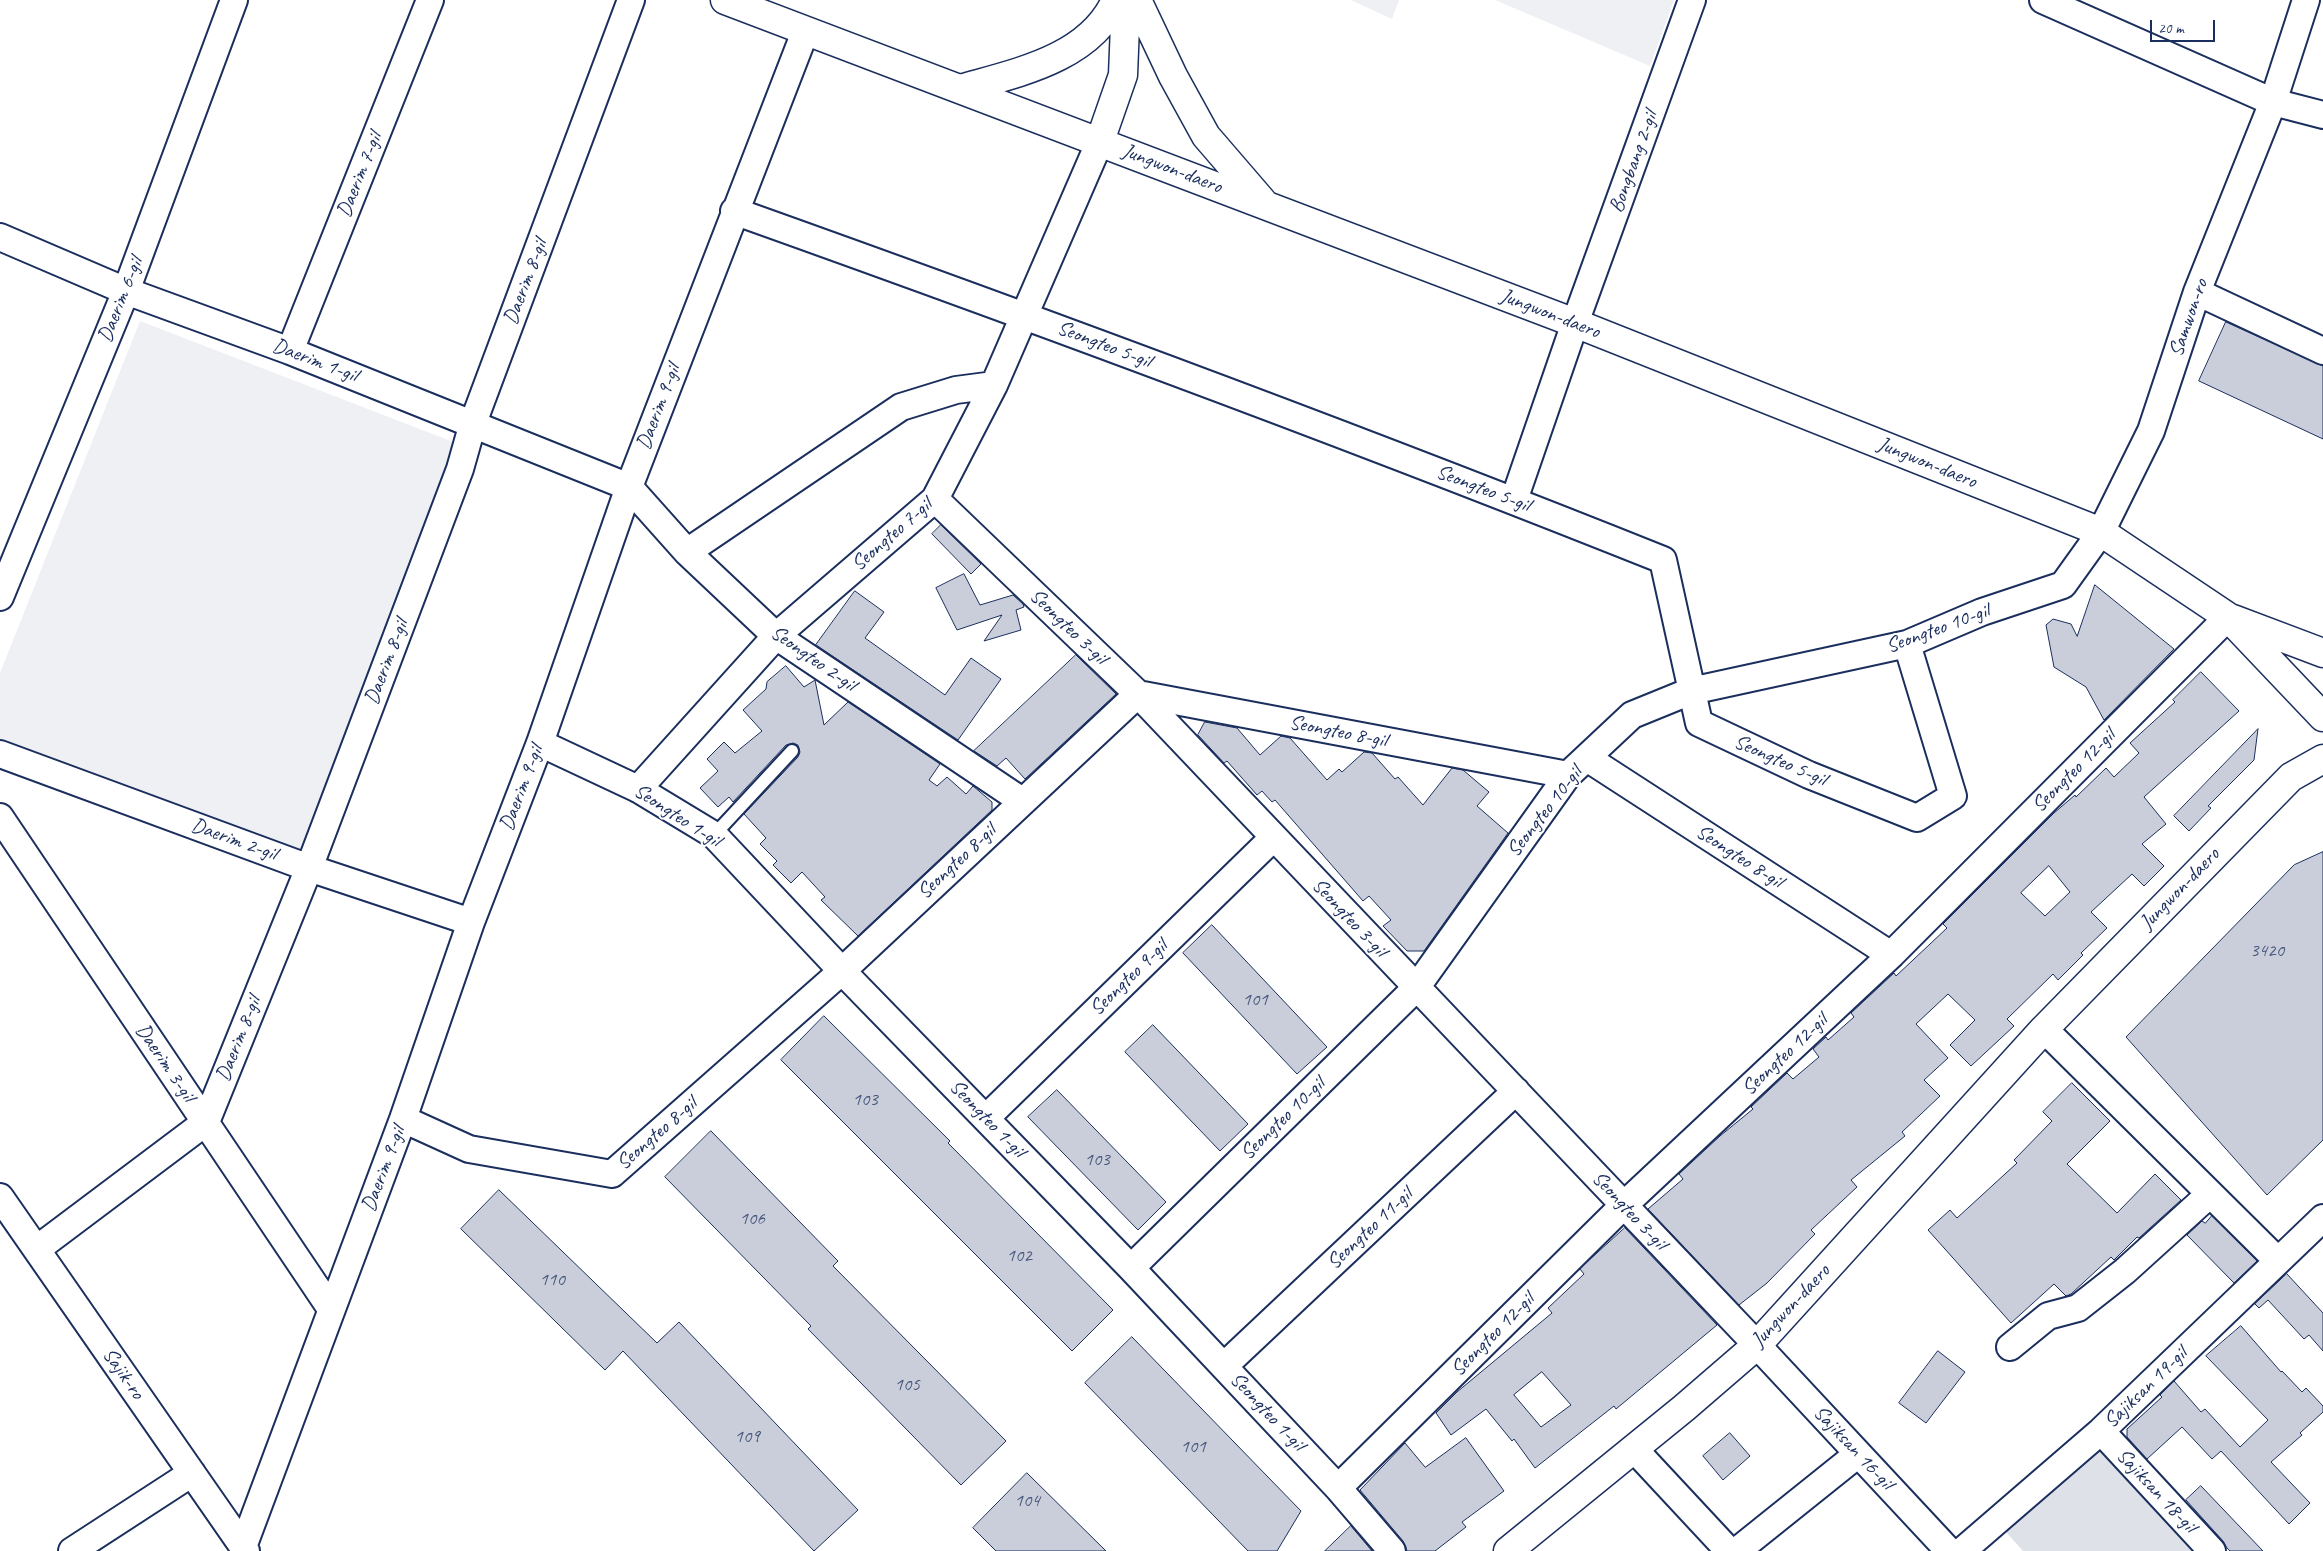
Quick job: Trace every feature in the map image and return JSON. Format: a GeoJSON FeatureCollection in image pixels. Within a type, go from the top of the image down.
{"type":"FeatureCollection","features":[{"type":"Feature","properties":{"kind":"street","name":"Daerim 6-gil"},"geometry":{"type":"LineString","coordinates":[[0,597],[126,291],[234,0]]}},
{"type":"Feature","properties":{"kind":"street","name":"Daerim 7-gil"},"geometry":{"type":"LineString","coordinates":[[290,351],[430,0]]}},
{"type":"Feature","properties":{"kind":"street","name":"Daerim 8-gil"},"geometry":{"type":"LineString","coordinates":[[206,1122],[309,868],[460,469],[473,423],[631,0]]}},
{"type":"Feature","properties":{"kind":"street","name":"Jungwon-daero"},"geometry":{"type":"LineString","coordinates":[[725,0],[1575,323],[2101,532],[2228,617],[2323,716]]}},
{"type":"Feature","properties":{"kind":"street"},"geometry":{"type":"LineString","coordinates":[[960,89],[1048,62],[1085,40],[1111,11],[1116,0]]}},
{"type":"Feature","properties":{"kind":"street"},"geometry":{"type":"LineString","coordinates":[[1100,141],[1123,75],[1126,0]]}},
{"type":"Feature","properties":{"kind":"street"},"geometry":{"type":"LineString","coordinates":[[1136,0],[1173,76],[1206,136],[1265,204]]}},
{"type":"Feature","properties":{"kind":"street","name":"Bongbang 2-gil"},"geometry":{"type":"LineString","coordinates":[[1514,500],[1575,323],[1692,0]]}},
{"type":"Feature","properties":{"kind":"street"},"geometry":{"type":"LineString","coordinates":[[2043,0],[2273,102],[2323,116]]}},
{"type":"Feature","properties":{"kind":"street","name":"Samwon-ro"},"geometry":{"type":"LineString","coordinates":[[2101,532],[2151,432],[2197,292],[2273,102],[2306,0]]}},
{"type":"Feature","properties":{"kind":"street","name":"Daerim 9-gil"},"geometry":{"type":"LineString","coordinates":[[244,1549],[331,1309],[403,1119],[471,922],[540,743],[628,487],[805,32]]}},
{"type":"Feature","properties":{"kind":"street","name":"Seongteo 7-gil"},"geometry":{"type":"LineString","coordinates":[[638,789],[776,636],[935,499],[994,385],[1100,141]]}},
{"type":"Feature","properties":{"kind":"street","name":"Seongteo 5-gil"},"geometry":{"type":"LineString","coordinates":[[734,211],[1025,315],[1514,500],[1663,560],[1699,723],[1809,775],[1917,818],[1953,796],[1907,644]]}},
{"type":"Feature","properties":{"kind":"street","name":"Daerim 1-gil"},"geometry":{"type":"LineString","coordinates":[[0,238],[126,291],[290,351],[473,423],[628,487]]}},
{"type":"Feature","properties":{"kind":"street"},"geometry":{"type":"LineString","coordinates":[[2197,292],[2323,351]]}},
{"type":"Feature","properties":{"kind":"street"},"geometry":{"type":"LineString","coordinates":[[687,552],[901,407],[956,390],[994,385]]}},
{"type":"Feature","properties":{"kind":"street","name":"Seongteo 2-gil"},"geometry":{"type":"LineString","coordinates":[[628,487],[687,552],[776,636],[1022,801]]}},
{"type":"Feature","properties":{"kind":"street","name":"Seongteo 3-gil"},"geometry":{"type":"LineString","coordinates":[[935,499],[1138,694],[1757,1345]]}},
{"type":"Feature","properties":{"kind":"street","name":"Seongteo 10-gil"},"geometry":{"type":"LineString","coordinates":[[1131,1268],[1416,988],[1568,776],[1632,715],[1691,691],[1907,644],[1982,612],[2063,584],[2101,532]]}},
{"type":"Feature","properties":{"kind":"street"},"geometry":{"type":"LineString","coordinates":[[2228,617],[2323,652]]}},
{"type":"Feature","properties":{"kind":"street","name":"Seongteo 12-gil"},"geometry":{"type":"LineString","coordinates":[[1338,1488],[1624,1205],[1892,955],[2228,617]]}},
{"type":"Feature","properties":{"kind":"street","name":"Seongteo 8-gil"},"geometry":{"type":"LineString","coordinates":[[403,1119],[469,1149],[612,1174],[842,971],[1138,694],[1568,776]]}},
{"type":"Feature","properties":{"kind":"street","name":"Seongteo 1-gil"},"geometry":{"type":"LineString","coordinates":[[540,743],[638,789],[714,835],[842,971],[1224,1366],[1338,1488],[1392,1551]]}},
{"type":"Feature","properties":{"kind":"street","name":"Daerim 2-gil"},"geometry":{"type":"LineString","coordinates":[[0,754],[309,868],[471,922]]}},
{"type":"Feature","properties":{"kind":"street","name":"Seongteo 8-gil"},"geometry":{"type":"LineString","coordinates":[[1587,758],[1892,955]]}},
{"type":"Feature","properties":{"kind":"street","name":"Jungwon-daero"},"geometry":{"type":"LineString","coordinates":[[1508,1551],[1634,1449],[1757,1345],[2044,1029],[2291,777],[2323,759]]}},
{"type":"Feature","properties":{"kind":"street","name":"Daerim 3-gil"},"geometry":{"type":"LineString","coordinates":[[0,817],[331,1309]]}},
{"type":"Feature","properties":{"kind":"street","name":"Seongteo 9-gil"},"geometry":{"type":"LineString","coordinates":[[986,1118],[1273,838]]}},
{"type":"Feature","properties":{"kind":"street"},"geometry":{"type":"LineString","coordinates":[[2044,1029],[2278,1262]]}},
{"type":"Feature","properties":{"kind":"street","name":"Seongteo 11-gil"},"geometry":{"type":"LineString","coordinates":[[1224,1366],[1516,1091]]}},
{"type":"Feature","properties":{"kind":"street"},"geometry":{"type":"LineString","coordinates":[[37,1249],[206,1122]]}},
{"type":"Feature","properties":{"kind":"street"},"geometry":{"type":"LineString","coordinates":[[2010,1346],[2048,1316],[2078,1308],[2125,1271],[2210,1194]]}},
{"type":"Feature","properties":{"kind":"street","name":"Sajik-ro"},"geometry":{"type":"LineString","coordinates":[[0,1196],[244,1549]]}},
{"type":"Feature","properties":{"kind":"street","name":"Sajiksan 19-gil"},"geometry":{"type":"LineString","coordinates":[[1962,1551],[2101,1431],[2323,1218]]}},
{"type":"Feature","properties":{"kind":"street","name":"Sajiksan 16-gil"},"geometry":{"type":"LineString","coordinates":[[1757,1345],[1949,1551]]}},
{"type":"Feature","properties":{"kind":"street","name":"Sajiksan 18-gil"},"geometry":{"type":"LineString","coordinates":[[2101,1431],[2212,1551]]}},
{"type":"Feature","properties":{"kind":"street"},"geometry":{"type":"LineString","coordinates":[[1634,1449],[1729,1551]]}},
{"type":"Feature","properties":{"kind":"street"},"geometry":{"type":"LineString","coordinates":[[1737,1551],[1858,1454]]}},
{"type":"Feature","properties":{"kind":"street"},"geometry":{"type":"LineString","coordinates":[[72,1551],[192,1473]]}},
{"type":"Feature","properties":{"kind":"lane"},"geometry":{"type":"LineString","coordinates":[[714,835],[792,751]]}},
{"type":"Feature","properties":{"kind":"shaded area"},"geometry":{"type":"Polygon","coordinates":[[[1351,0],[1399,0],[1392,19],[1351,0]]]}},
{"type":"Feature","properties":{"kind":"shaded area"},"geometry":{"type":"Polygon","coordinates":[[[1495,0],[1674,0],[1650,66],[1495,0]]]}},
{"type":"Feature","properties":{"kind":"shaded area"},"geometry":{"type":"Polygon","coordinates":[[[140,321],[456,443],[300,856],[0,739],[0,673],[140,321]]]}},
{"type":"Feature","properties":{"kind":"shaded area"},"geometry":{"type":"Polygon","coordinates":[[[2098,1450],[2195,1551],[2023,1551],[2006,1532],[2098,1450]]]}},
{"type":"Feature","properties":{"kind":"building"},"geometry":{"type":"Polygon","coordinates":[[[2226,322],[2323,366],[2323,439],[2199,381],[2226,322]]]}},
{"type":"Feature","properties":{"kind":"building"},"geometry":{"type":"Polygon","coordinates":[[[941,525],[981,564],[971,574],[932,534],[941,525]]]}},
{"type":"Feature","properties":{"kind":"building"},"geometry":{"type":"Polygon","coordinates":[[[964,574],[980,605],[1013,595],[1023,604],[1024,607],[1016,610],[1021,630],[984,641],[1002,615],[957,630],[936,588],[964,574]]]}},
{"type":"Feature","properties":{"kind":"building"},"geometry":{"type":"Polygon","coordinates":[[[2095,585],[2174,649],[2104,720],[2086,687],[2054,667],[2046,625],[2053,619],[2071,624],[2077,636],[2095,585]]]}},
{"type":"Feature","properties":{"kind":"building"},"geometry":{"type":"Polygon","coordinates":[[[855,591],[884,612],[865,638],[945,695],[971,658],[1001,679],[958,740],[816,645],[855,591]]]}},
{"type":"Feature","properties":{"kind":"building"},"geometry":{"type":"Polygon","coordinates":[[[1076,655],[1116,694],[1025,779],[1006,758],[997,766],[974,751],[1076,655]]]}},
{"type":"Feature","properties":{"kind":"building"},"geometry":{"type":"Polygon","coordinates":[[[786,666],[804,687],[815,680],[824,725],[848,702],[940,764],[929,780],[937,786],[947,777],[966,794],[973,786],[992,802],[992,810],[858,936],[821,900],[825,897],[802,872],[791,883],[773,865],[777,861],[760,844],[766,838],[744,814],[798,757],[800,752],[798,745],[793,743],[786,745],[733,802],[729,797],[718,807],[700,788],[718,771],[707,759],[724,742],[735,753],[762,731],[743,710],[766,689],[767,682],[786,666]]]}},
{"type":"Feature","properties":{"kind":"building"},"geometry":{"type":"Polygon","coordinates":[[[2201,672],[2239,711],[2144,797],[2166,824],[2142,844],[2164,866],[2144,886],[2132,874],[2091,912],[2107,928],[2081,953],[2083,955],[2058,980],[2053,974],[2007,1019],[2014,1026],[1971,1066],[1950,1045],[1975,1020],[1948,994],[1916,1024],[1948,1058],[1924,1080],[1940,1096],[1902,1132],[1905,1136],[1851,1180],[1857,1187],[1811,1230],[1815,1234],[1767,1283],[1739,1305],[1648,1209],[1683,1179],[1679,1174],[1753,1109],[1751,1107],[1787,1073],[1793,1079],[1819,1057],[1813,1049],[1826,1037],[1828,1040],[1854,1017],[1851,1013],[1894,973],[1896,976],[1947,928],[1943,924],[2054,813],[2075,795],[2076,797],[2106,768],[2114,777],[2139,753],[2130,743],[2175,702],[2173,700],[2201,672]],[[2049,866],[2021,893],[2045,916],[2070,892],[2049,866]]]}},
{"type":"Feature","properties":{"kind":"building"},"geometry":{"type":"Polygon","coordinates":[[[1205,722],[1237,728],[1260,755],[1281,736],[1290,738],[1327,780],[1339,769],[1342,772],[1364,752],[1372,753],[1395,779],[1398,777],[1423,805],[1452,768],[1463,770],[1489,792],[1477,806],[1508,833],[1424,951],[1407,951],[1383,926],[1391,920],[1369,896],[1363,901],[1275,800],[1272,802],[1262,791],[1257,795],[1227,761],[1224,763],[1198,735],[1205,722]]]}},
{"type":"Feature","properties":{"kind":"building"},"geometry":{"type":"Polygon","coordinates":[[[2258,729],[2254,760],[2208,806],[2211,808],[2189,831],[2174,816],[2258,729]]]}},
{"type":"Feature","properties":{"kind":"building"},"geometry":{"type":"Polygon","coordinates":[[[2323,852],[2323,1140],[2267,1195],[2126,1037],[2294,865],[2323,852]]]}},
{"type":"Feature","properties":{"kind":"building"},"geometry":{"type":"Polygon","coordinates":[[[1212,925],[1327,1047],[1297,1074],[1183,953],[1212,925]]]}},
{"type":"Feature","properties":{"kind":"building"},"geometry":{"type":"Polygon","coordinates":[[[824,1016],[950,1141],[948,1143],[1113,1310],[1072,1351],[781,1060],[824,1016]]]}},
{"type":"Feature","properties":{"kind":"building"},"geometry":{"type":"Polygon","coordinates":[[[1153,1025],[1248,1124],[1220,1151],[1125,1052],[1153,1025]]]}},
{"type":"Feature","properties":{"kind":"building"},"geometry":{"type":"Polygon","coordinates":[[[2072,1083],[2110,1121],[2067,1164],[2117,1213],[2155,1174],[2181,1200],[2139,1238],[2137,1237],[2114,1260],[2111,1257],[2071,1294],[2066,1296],[2054,1284],[2011,1323],[1928,1230],[1950,1210],[1957,1218],[2017,1163],[2014,1160],[2052,1121],[2043,1112],[2072,1083]]]}},
{"type":"Feature","properties":{"kind":"building"},"geometry":{"type":"Polygon","coordinates":[[[1057,1090],[1166,1202],[1138,1230],[1028,1117],[1057,1090]]]}},
{"type":"Feature","properties":{"kind":"building"},"geometry":{"type":"Polygon","coordinates":[[[711,1131],[838,1261],[833,1266],[1006,1441],[961,1485],[808,1329],[811,1326],[665,1177],[711,1131]]]}},
{"type":"Feature","properties":{"kind":"building"},"geometry":{"type":"Polygon","coordinates":[[[499,1190],[657,1343],[679,1322],[858,1510],[814,1551],[623,1351],[605,1370],[461,1229],[499,1190]]]}},
{"type":"Feature","properties":{"kind":"building"},"geometry":{"type":"Polygon","coordinates":[[[2212,1216],[2257,1261],[2234,1283],[2187,1235],[2202,1221],[2205,1223],[2212,1216]]]}},
{"type":"Feature","properties":{"kind":"building"},"geometry":{"type":"Polygon","coordinates":[[[1625,1228],[1717,1325],[1616,1409],[1614,1406],[1535,1468],[1514,1439],[1512,1441],[1486,1409],[1451,1435],[1436,1413],[1457,1392],[1552,1313],[1548,1308],[1584,1274],[1580,1269],[1625,1228]],[[1542,1372],[1514,1395],[1541,1427],[1571,1405],[1542,1372]]]}},
{"type":"Feature","properties":{"kind":"building"},"geometry":{"type":"Polygon","coordinates":[[[2287,1274],[2323,1313],[2323,1351],[2309,1335],[2304,1339],[2268,1300],[2259,1308],[2255,1304],[2287,1274]]]}},
{"type":"Feature","properties":{"kind":"building"},"geometry":{"type":"Polygon","coordinates":[[[2241,1326],[2281,1372],[2302,1392],[2306,1388],[2323,1406],[2323,1412],[2300,1433],[2302,1435],[2271,1462],[2310,1503],[2289,1524],[2221,1451],[2212,1459],[2182,1427],[2147,1459],[2127,1437],[2127,1429],[2162,1397],[2160,1395],[2174,1381],[2201,1412],[2205,1409],[2240,1447],[2268,1420],[2206,1356],[2241,1326]]]}},
{"type":"Feature","properties":{"kind":"building"},"geometry":{"type":"Polygon","coordinates":[[[1132,1337],[1301,1511],[1277,1551],[1248,1551],[1085,1383],[1132,1337]]]}},
{"type":"Feature","properties":{"kind":"building"},"geometry":{"type":"Polygon","coordinates":[[[1938,1351],[1965,1372],[1926,1423],[1899,1403],[1938,1351]]]}},
{"type":"Feature","properties":{"kind":"building"},"geometry":{"type":"Polygon","coordinates":[[[1730,1433],[1750,1456],[1723,1480],[1703,1456],[1730,1433]]]}},
{"type":"Feature","properties":{"kind":"building"},"geometry":{"type":"Polygon","coordinates":[[[1466,1438],[1504,1491],[1462,1522],[1466,1527],[1435,1551],[1407,1551],[1403,1541],[1360,1490],[1405,1443],[1425,1467],[1466,1438]]]}},
{"type":"Feature","properties":{"kind":"building"},"geometry":{"type":"Polygon","coordinates":[[[1027,1473],[1106,1551],[996,1551],[973,1528],[1027,1473]]]}},
{"type":"Feature","properties":{"kind":"building"},"geometry":{"type":"Polygon","coordinates":[[[2201,1486],[2263,1551],[2230,1551],[2227,1548],[2223,1541],[2186,1500],[2201,1486]]]}},
{"type":"Feature","properties":{"kind":"building"},"geometry":{"type":"Polygon","coordinates":[[[1351,1526],[1372,1551],[1325,1551],[1351,1526]]]}}]}
